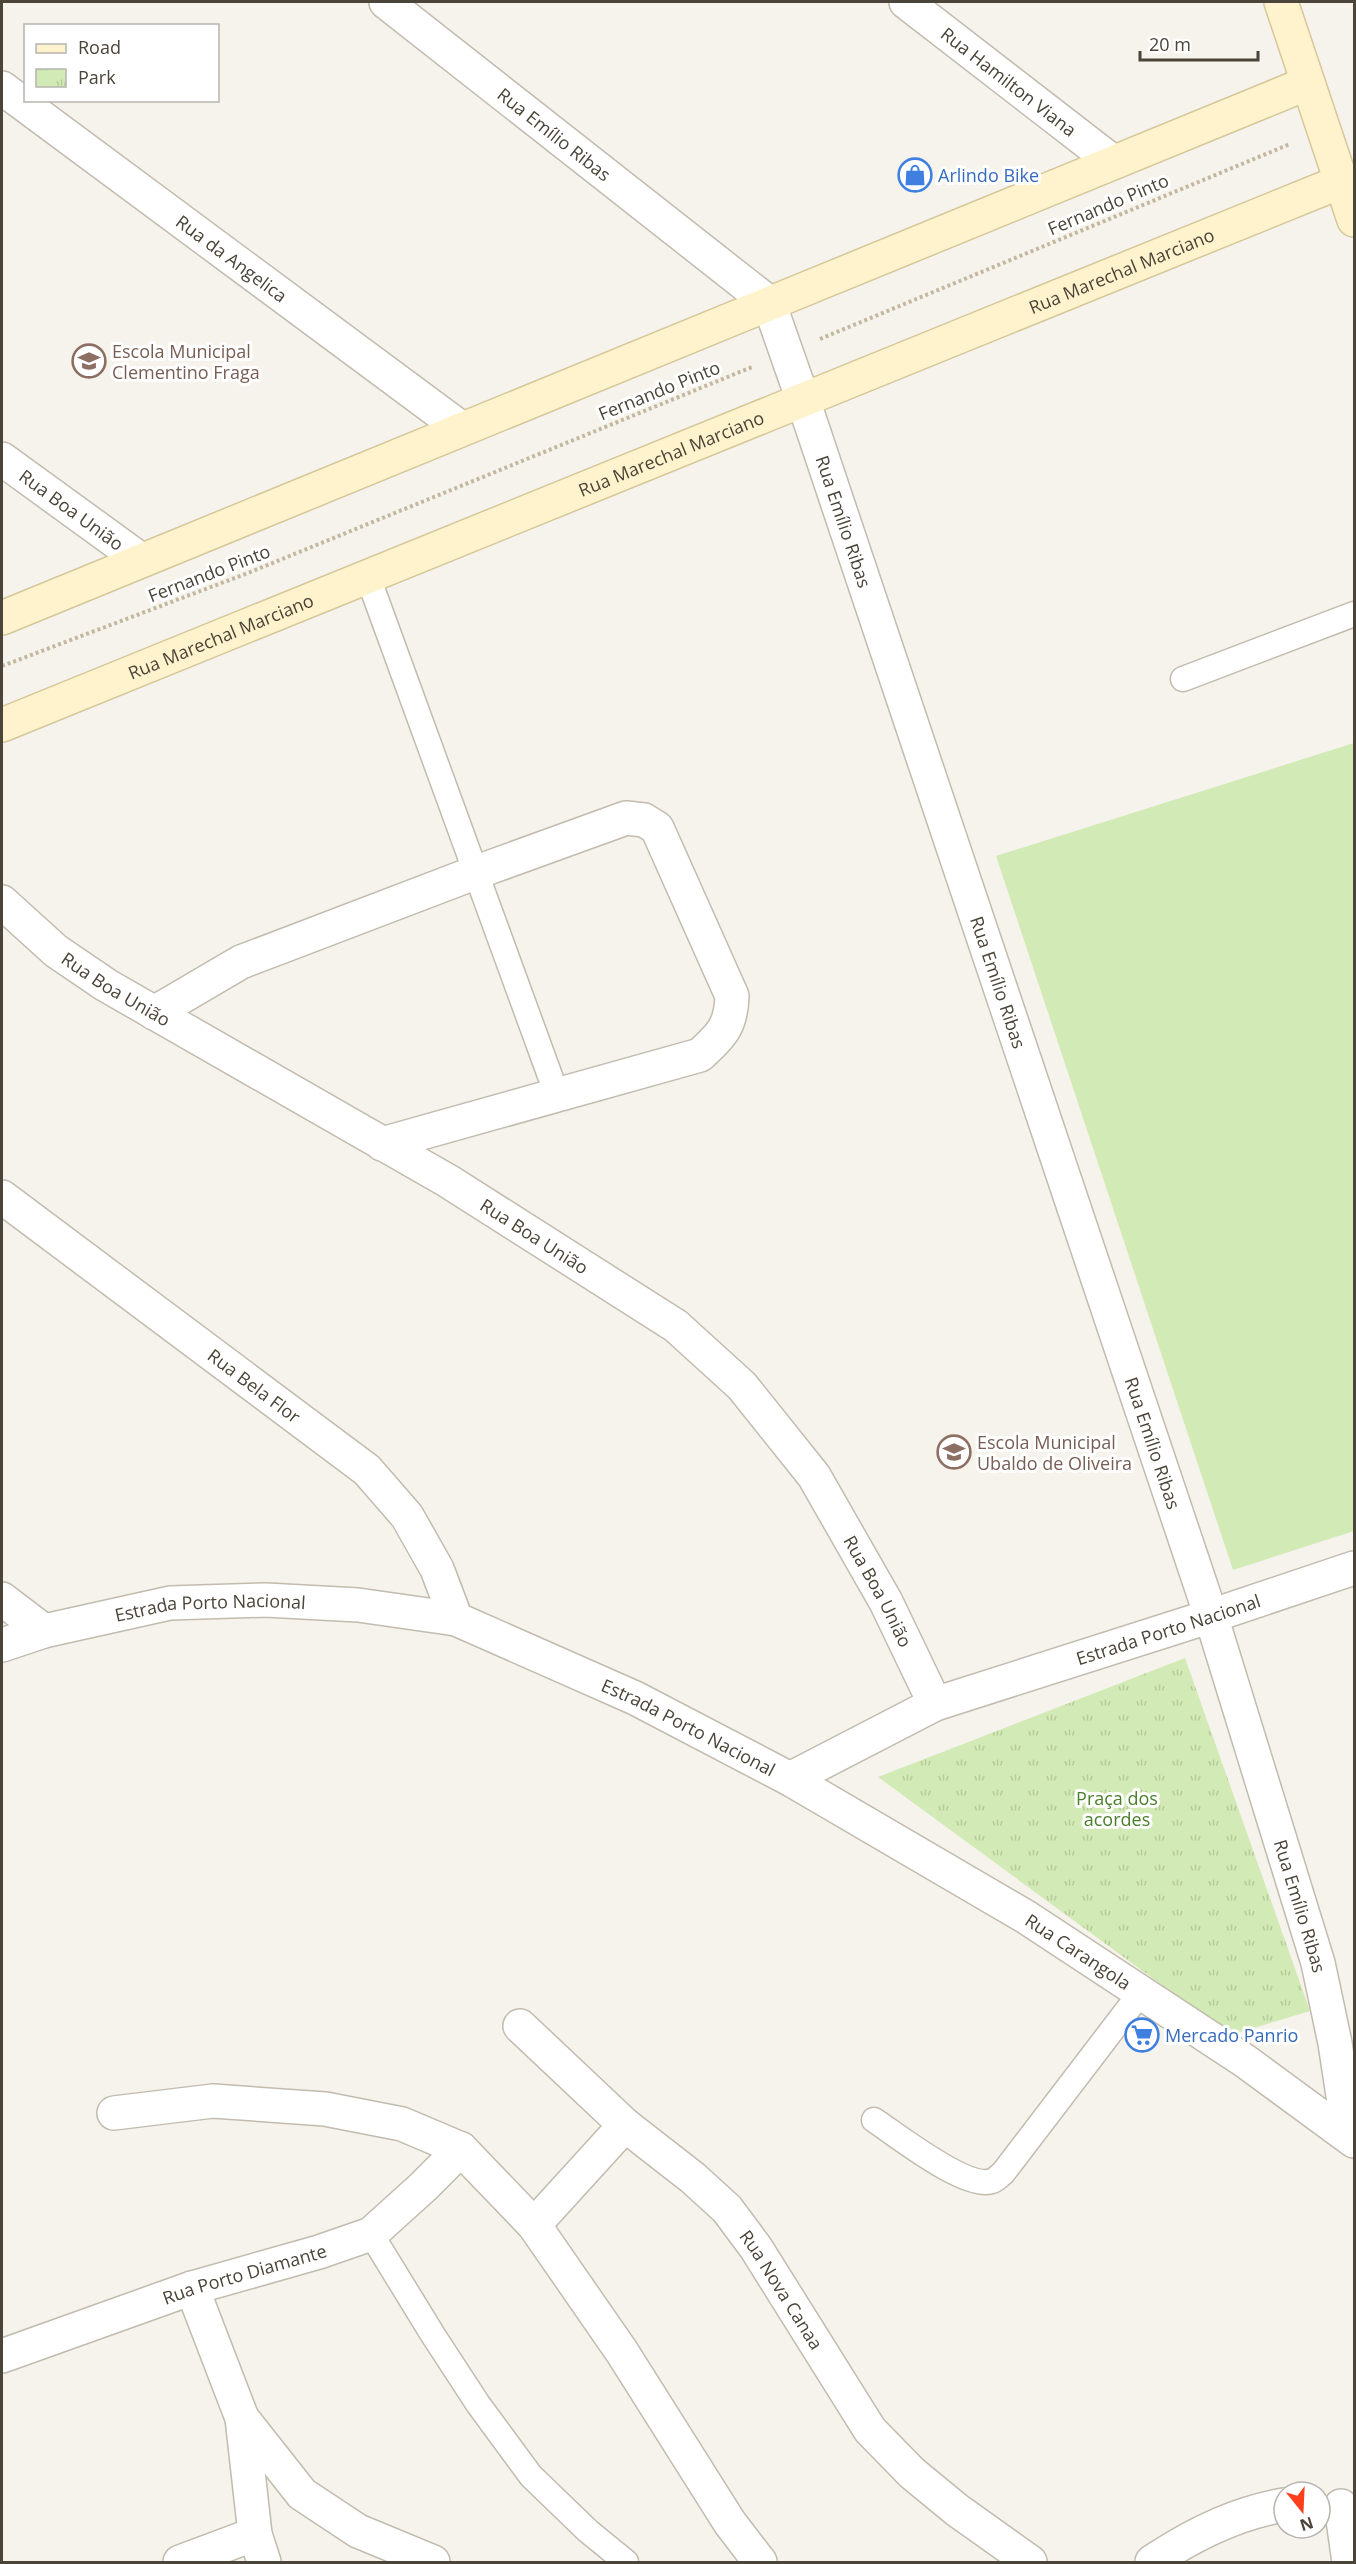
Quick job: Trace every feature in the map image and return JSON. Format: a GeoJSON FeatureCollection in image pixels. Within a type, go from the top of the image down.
{"type":"FeatureCollection","features":[{"type":"Feature","properties":{"kind":"main road"},"geometry":{"type":"LineString","coordinates":[[1281,2],[1349,201]]}},
{"type":"Feature","properties":{"kind":"main road"},"geometry":{"type":"LineString","coordinates":[[2,618],[1308,83]]}},
{"type":"Feature","properties":{"kind":"main road","name":"Rua Marechal Marciano"},"geometry":{"type":"LineString","coordinates":[[2,725],[803,400],[1349,201]]}},
{"type":"Feature","properties":{"kind":"street","name":"Rua Emílio Ribas"},"geometry":{"type":"LineString","coordinates":[[386,2],[769,303],[1211,1617],[1318,1963],[1352,2138]]}},
{"type":"Feature","properties":{"kind":"street","name":"Rua Hamilton Viana"},"geometry":{"type":"LineString","coordinates":[[906,2],[1113,162]]}},
{"type":"Feature","properties":{"kind":"street","name":"Rua da Angelica"},"geometry":{"type":"LineString","coordinates":[[2,88],[462,429]]}},
{"type":"Feature","properties":{"kind":"street","name":"Rua Boa União"},"geometry":{"type":"LineString","coordinates":[[2,459],[141,560]]}},
{"type":"Feature","properties":{"kind":"street"},"geometry":{"type":"LineString","coordinates":[[154,1013],[241,962],[477,872],[626,818],[644,820],[657,828],[732,996],[731,1016],[718,1039],[700,1055],[382,1144]]}},
{"type":"Feature","properties":{"kind":"street","name":"Rua Boa União"},"geometry":{"type":"LineString","coordinates":[[2,902],[56,951],[106,985],[448,1181],[676,1326],[742,1386],[814,1476],[886,1602],[935,1704]]}},
{"type":"Feature","properties":{"kind":"street","name":"Rua Bela Flor"},"geometry":{"type":"LineString","coordinates":[[2,1197],[367,1470],[407,1516],[437,1569],[456,1619]]}},
{"type":"Feature","properties":{"kind":"street","name":"Estrada Porto Nacional"},"geometry":{"type":"LineString","coordinates":[[2,1645],[44,1631],[170,1603],[266,1600],[358,1605],[456,1619],[635,1698],[790,1779],[935,1704],[1211,1617],[1354,1568]]}},
{"type":"Feature","properties":{"kind":"street"},"geometry":{"type":"LineString","coordinates":[[2,1599],[44,1631]]}},
{"type":"Feature","properties":{"kind":"street","name":"Rua Carangola"},"geometry":{"type":"LineString","coordinates":[[790,1779],[1026,1917],[1142,1991],[1352,2138]]}},
{"type":"Feature","properties":{"kind":"street","name":"Rua Nova Canaa"},"geometry":{"type":"LineString","coordinates":[[520,2026],[625,2125],[693,2178],[727,2210],[756,2248],[870,2430],[912,2473],[957,2510],[1030,2562]]}},
{"type":"Feature","properties":{"kind":"street"},"geometry":{"type":"LineString","coordinates":[[114,2113],[213,2101],[278,2104],[325,2109],[402,2124],[461,2148],[534,2225],[622,2352],[730,2523],[760,2562]]}},
{"type":"Feature","properties":{"kind":"street"},"geometry":{"type":"LineString","coordinates":[[534,2225],[625,2125]]}},
{"type":"Feature","properties":{"kind":"street","name":"Rua Porto Diamante"},"geometry":{"type":"LineString","coordinates":[[2,2356],[192,2288],[319,2252],[371,2234],[423,2187],[461,2148]]}},
{"type":"Feature","properties":{"kind":"street"},"geometry":{"type":"LineString","coordinates":[[180,2562],[260,2548],[242,2418],[192,2288]]}},
{"type":"Feature","properties":{"kind":"street"},"geometry":{"type":"LineString","coordinates":[[242,2418],[302,2494],[358,2531],[433,2562]]}},
{"type":"Feature","properties":{"kind":"street"},"geometry":{"type":"LineString","coordinates":[[1339,2506],[1349,2562]]}},
{"type":"Feature","properties":{"kind":"street"},"geometry":{"type":"LineString","coordinates":[[1152,2562],[1183,2541],[1229,2520],[1272,2508]]}},
{"type":"Feature","properties":{"kind":"lane"},"geometry":{"type":"LineString","coordinates":[[368,577],[557,1095]]}},
{"type":"Feature","properties":{"kind":"lane"},"geometry":{"type":"LineString","coordinates":[[1184,679],[1354,614]]}},
{"type":"Feature","properties":{"kind":"lane"},"geometry":{"type":"LineString","coordinates":[[874,2120],[949,2170],[973,2181],[991,2181],[1003,2173],[1142,1991]]}},
{"type":"Feature","properties":{"kind":"lane"},"geometry":{"type":"LineString","coordinates":[[371,2234],[433,2336],[478,2404],[531,2476],[588,2531],[626,2562]]}},
{"type":"Feature","properties":{"kind":"path","name":"Fernando Pinto"},"geometry":{"type":"LineString","coordinates":[[2,666],[248,573],[1324,130]]}},
{"type":"Feature","properties":{"kind":"green space"},"geometry":{"type":"Polygon","coordinates":[[[1354,743],[1354,1531],[1233,1570],[996,856],[1354,743]]]}},
{"type":"Feature","properties":{"kind":"green space","name":"Praça dos acordes"},"geometry":{"type":"Polygon","coordinates":[[[1185,1658],[1310,2011],[1230,2035],[878,1777],[1185,1658]]]}},
{"type":"Feature","properties":{"kind":"place","name":"Arlindo Bike"},"geometry":{"type":"Point","coordinates":[915,175]}},
{"type":"Feature","properties":{"kind":"place","name":"Escola Municipal Clementino Fraga"},"geometry":{"type":"Point","coordinates":[89,361]}},
{"type":"Feature","properties":{"kind":"place","name":"Escola Municipal Ubaldo de Oliveira"},"geometry":{"type":"Point","coordinates":[954,1452]}},
{"type":"Feature","properties":{"kind":"place","name":"Mercado Panrio"},"geometry":{"type":"Point","coordinates":[1142,2035]}}]}
